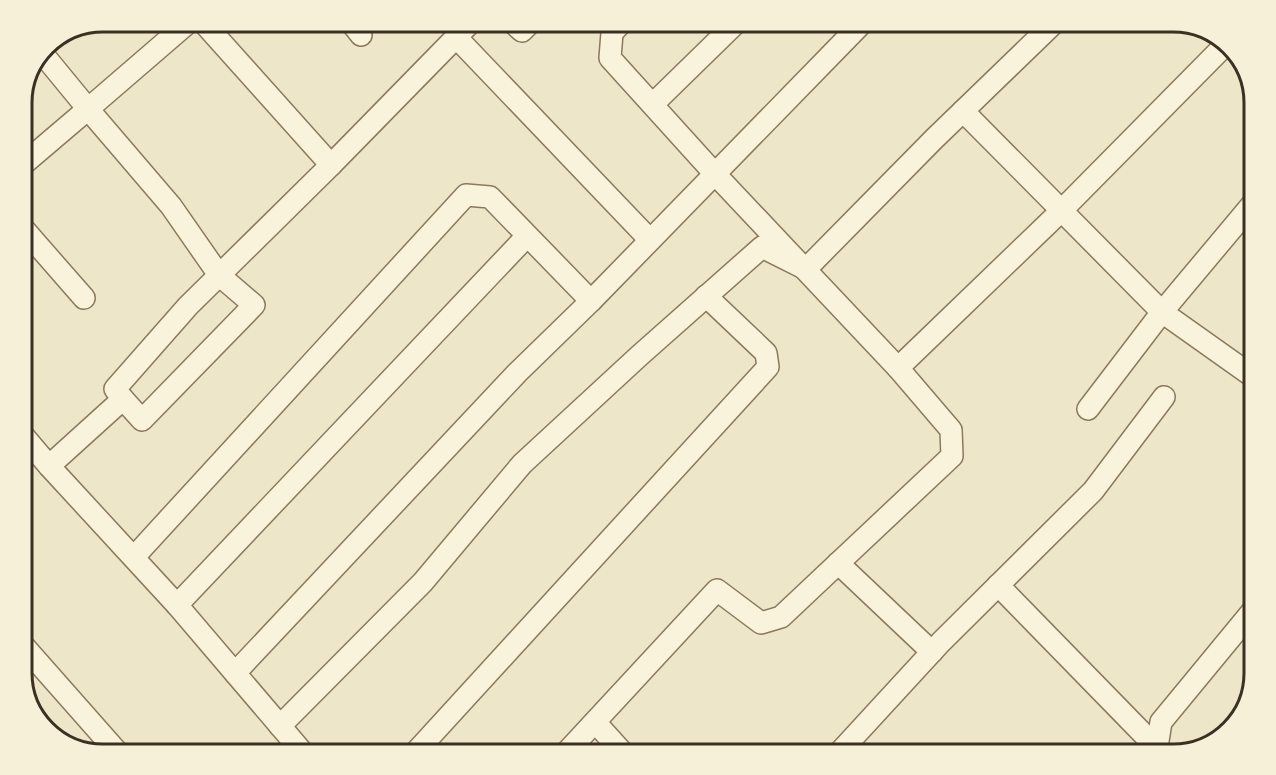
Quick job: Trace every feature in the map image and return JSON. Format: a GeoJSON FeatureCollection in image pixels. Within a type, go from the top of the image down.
{"type":"FeatureCollection","features":[{"type":"Feature","properties":{"kind":"street"},"geometry":{"type":"LineString","coordinates":[[32,157],[177,32]]}},
{"type":"Feature","properties":{"kind":"street"},"geometry":{"type":"LineString","coordinates":[[212,32],[331,165]]}},
{"type":"Feature","properties":{"kind":"street"},"geometry":{"type":"LineString","coordinates":[[47,58],[171,206],[219,275],[254,305],[142,420],[115,390],[188,306],[219,275],[331,165],[461,32]]}},
{"type":"Feature","properties":{"kind":"street"},"geometry":{"type":"LineString","coordinates":[[574,744],[717,590],[761,623],[781,617],[952,456],[951,430],[898,368],[715,174],[610,58],[613,32]]}},
{"type":"Feature","properties":{"kind":"street"},"geometry":{"type":"LineString","coordinates":[[653,104],[727,32]]}},
{"type":"Feature","properties":{"kind":"street"},"geometry":{"type":"LineString","coordinates":[[235,673],[516,373],[591,301],[853,32]]}},
{"type":"Feature","properties":{"kind":"street"},"geometry":{"type":"LineString","coordinates":[[806,269],[1045,32]]}},
{"type":"Feature","properties":{"kind":"street"},"geometry":{"type":"LineString","coordinates":[[456,37],[650,240]]}},
{"type":"Feature","properties":{"kind":"street"},"geometry":{"type":"LineString","coordinates":[[898,368],[1061,211],[1221,49]]}},
{"type":"Feature","properties":{"kind":"street"},"geometry":{"type":"LineString","coordinates":[[963,111],[1162,312],[1244,370]]}},
{"type":"Feature","properties":{"kind":"street"},"geometry":{"type":"LineString","coordinates":[[134,557],[466,195],[490,197],[591,301]]}},
{"type":"Feature","properties":{"kind":"street"},"geometry":{"type":"LineString","coordinates":[[1088,409],[1162,312],[1244,214]]}},
{"type":"Feature","properties":{"kind":"street"},"geometry":{"type":"LineString","coordinates":[[177,605],[527,236]]}},
{"type":"Feature","properties":{"kind":"street"},"geometry":{"type":"LineString","coordinates":[[32,239],[84,298]]}},
{"type":"Feature","properties":{"kind":"street"},"geometry":{"type":"LineString","coordinates":[[280,726],[423,582],[522,464],[762,247],[806,269]]}},
{"type":"Feature","properties":{"kind":"street"},"geometry":{"type":"LineString","coordinates":[[423,744],[768,367],[766,353],[706,296]]}},
{"type":"Feature","properties":{"kind":"street"},"geometry":{"type":"LineString","coordinates":[[847,744],[932,652],[1093,491],[1164,397]]}},
{"type":"Feature","properties":{"kind":"street"},"geometry":{"type":"LineString","coordinates":[[49,466],[123,399]]}},
{"type":"Feature","properties":{"kind":"street"},"geometry":{"type":"LineString","coordinates":[[32,446],[177,605],[295,744]]}},
{"type":"Feature","properties":{"kind":"street"},"geometry":{"type":"LineString","coordinates":[[838,563],[932,652]]}},
{"type":"Feature","properties":{"kind":"street"},"geometry":{"type":"LineString","coordinates":[[998,585],[1153,744]]}},
{"type":"Feature","properties":{"kind":"street"},"geometry":{"type":"LineString","coordinates":[[1157,744],[1161,722],[1244,621]]}},
{"type":"Feature","properties":{"kind":"street"},"geometry":{"type":"LineString","coordinates":[[32,655],[111,744]]}},
{"type":"Feature","properties":{"kind":"street"},"geometry":{"type":"LineString","coordinates":[[595,722],[615,744]]}}]}
